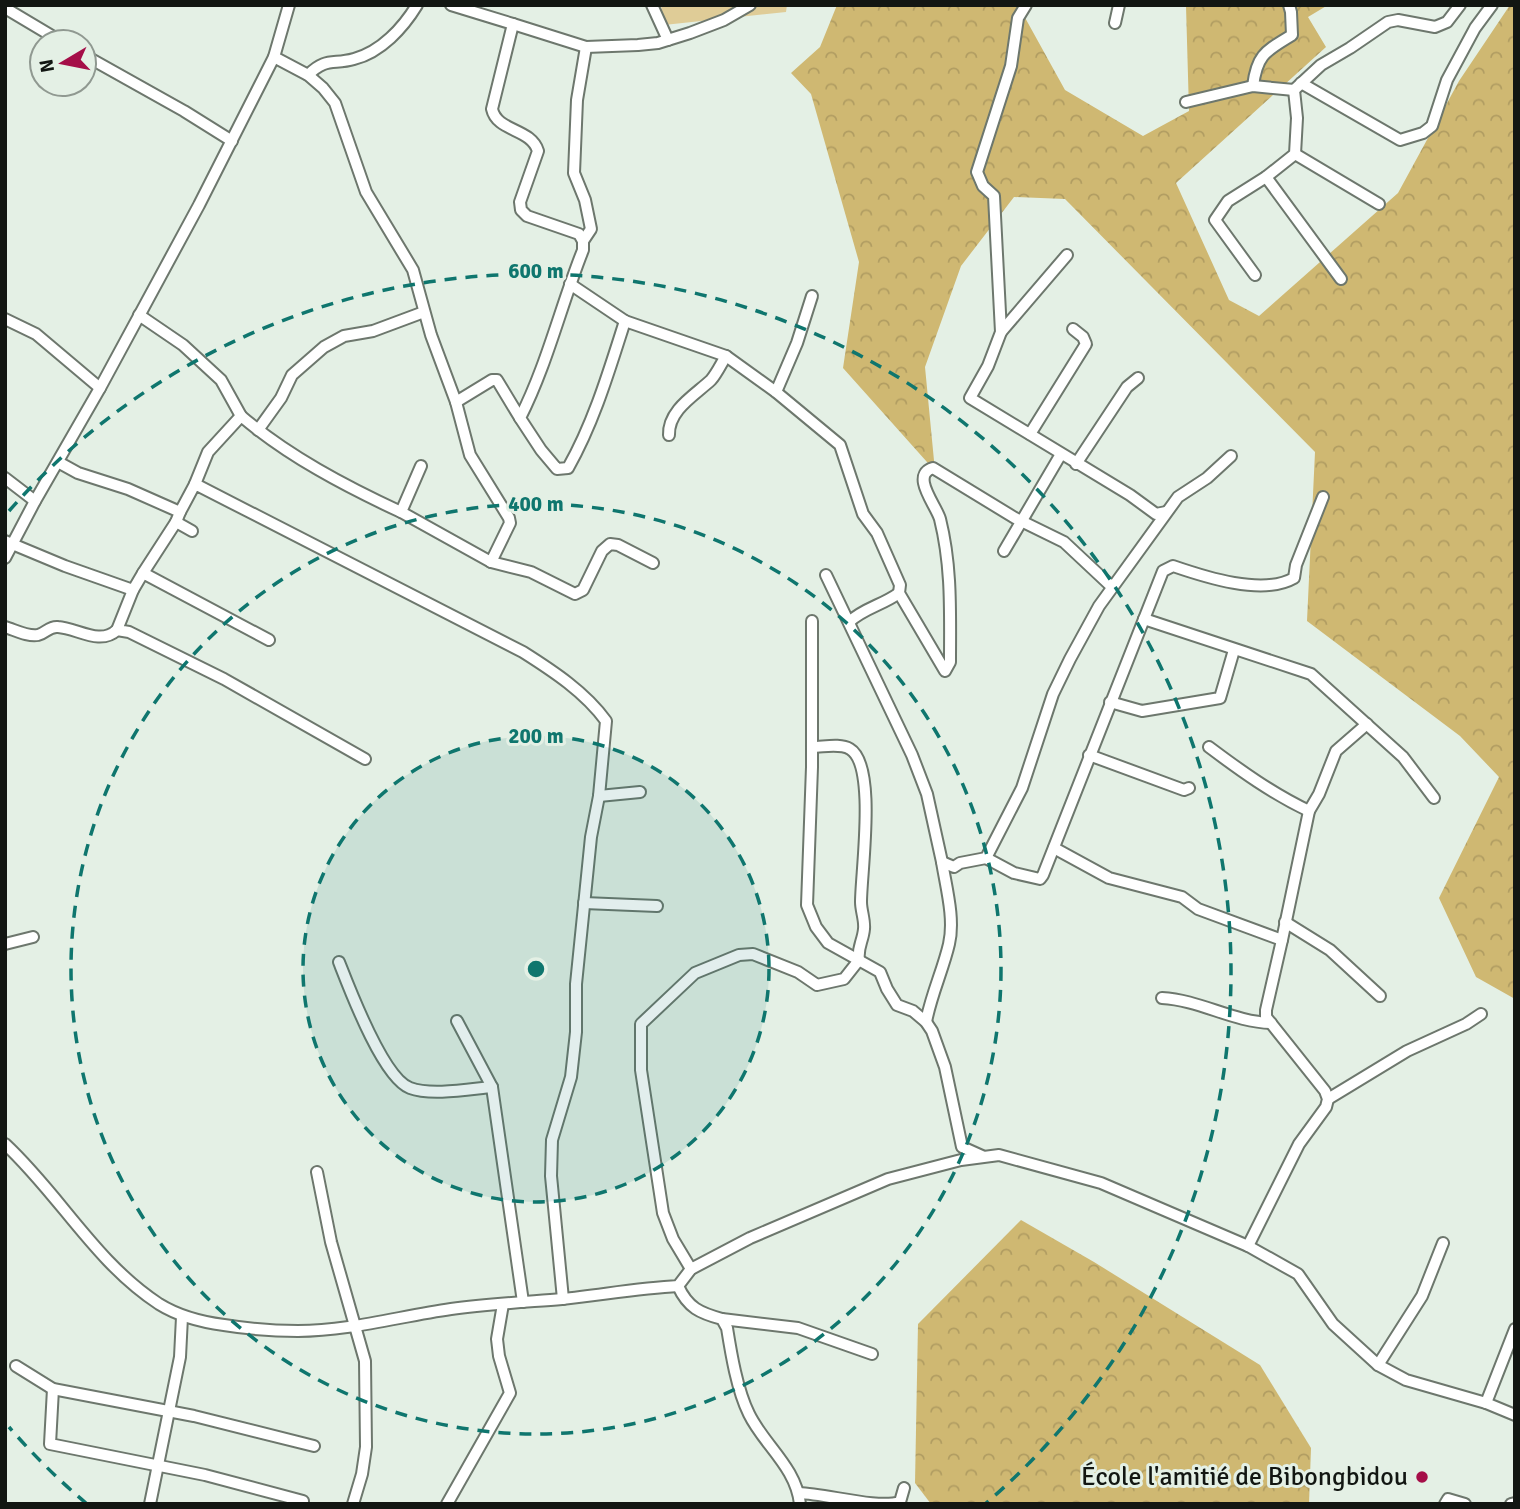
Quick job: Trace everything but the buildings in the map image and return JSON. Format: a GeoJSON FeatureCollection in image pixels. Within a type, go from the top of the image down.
{"type":"FeatureCollection","features":[{"type":"Feature","properties":{"kind":"street"},"geometry":{"type":"LineString","coordinates":[[5,558],[9,543],[100,387],[232,141],[275,57],[289,5]]}},
{"type":"Feature","properties":{"kind":"street"},"geometry":{"type":"LineString","coordinates":[[308,75],[319,64],[350,60],[377,48],[406,22],[417,5]]}},
{"type":"Feature","properties":{"kind":"street"},"geometry":{"type":"LineString","coordinates":[[652,5],[668,40]]}},
{"type":"Feature","properties":{"kind":"street"},"geometry":{"type":"LineString","coordinates":[[456,6],[586,47],[638,45],[668,40],[724,20],[750,5]]}},
{"type":"Feature","properties":{"kind":"street"},"geometry":{"type":"LineString","coordinates":[[1001,332],[994,196],[983,186],[977,172],[1011,66],[1018,18],[1026,5]]}},
{"type":"Feature","properties":{"kind":"street"},"geometry":{"type":"LineString","coordinates":[[1115,23],[1119,5]]}},
{"type":"Feature","properties":{"kind":"street"},"geometry":{"type":"LineString","coordinates":[[1253,86],[1257,61],[1292,35],[1292,12],[1289,5]]}},
{"type":"Feature","properties":{"kind":"street"},"geometry":{"type":"LineString","coordinates":[[1255,275],[1215,220],[1228,201],[1266,177],[1295,153],[1298,86],[1321,65],[1388,22],[1398,20],[1435,27],[1447,22],[1460,5]]}},
{"type":"Feature","properties":{"kind":"street"},"geometry":{"type":"LineString","coordinates":[[1186,102],[1253,86],[1298,86],[1400,140],[1423,133],[1432,126],[1447,80],[1475,28],[1492,5]]}},
{"type":"Feature","properties":{"kind":"street"},"geometry":{"type":"LineString","coordinates":[[9,11],[38,28]]}},
{"type":"Feature","properties":{"kind":"street"},"geometry":{"type":"LineString","coordinates":[[513,24],[492,109],[498,120],[530,137],[538,151],[523,190],[521,210],[527,216],[579,234],[583,242],[583,250],[535,389],[520,418]]}},
{"type":"Feature","properties":{"kind":"street"},"geometry":{"type":"LineString","coordinates":[[583,242],[591,229],[584,200],[573,173],[577,100],[586,47]]}},
{"type":"Feature","properties":{"kind":"street"},"geometry":{"type":"LineString","coordinates":[[275,57],[308,75],[324,88],[335,103],[366,192],[413,270],[470,454],[509,518],[510,523],[491,562]]}},
{"type":"Feature","properties":{"kind":"street"},"geometry":{"type":"LineString","coordinates":[[98,63],[232,141]]}},
{"type":"Feature","properties":{"kind":"street"},"geometry":{"type":"LineString","coordinates":[[1295,153],[1379,204]]}},
{"type":"Feature","properties":{"kind":"street"},"geometry":{"type":"LineString","coordinates":[[1266,177],[1341,279]]}},
{"type":"Feature","properties":{"kind":"street"},"geometry":{"type":"LineString","coordinates":[[1067,255],[1001,332],[988,366],[970,398],[1130,495],[1156,514],[1166,512]]}},
{"type":"Feature","properties":{"kind":"street"},"geometry":{"type":"LineString","coordinates":[[570,284],[625,321],[726,356],[776,392],[840,445],[863,514],[882,544],[900,585],[899,593],[946,671],[950,662],[950,578],[947,549],[938,511],[923,483],[923,475],[928,469],[933,468],[1064,542],[1111,586]]}},
{"type":"Feature","properties":{"kind":"street"},"geometry":{"type":"LineString","coordinates":[[776,392],[797,343],[812,296]]}},
{"type":"Feature","properties":{"kind":"street"},"geometry":{"type":"LineString","coordinates":[[258,430],[281,398],[292,375],[324,347],[344,336],[373,331],[424,312]]}},
{"type":"Feature","properties":{"kind":"street"},"geometry":{"type":"LineString","coordinates":[[139,315],[183,345],[221,380],[241,416],[258,430],[332,478],[401,512],[491,562],[531,572],[575,594],[583,590],[602,551],[610,544],[618,545],[653,563]]}},
{"type":"Feature","properties":{"kind":"street"},"geometry":{"type":"LineString","coordinates":[[5,319],[36,334],[100,387]]}},
{"type":"Feature","properties":{"kind":"street"},"geometry":{"type":"LineString","coordinates":[[456,402],[492,380],[497,380],[541,450],[558,469],[568,468],[602,394],[625,321]]}},
{"type":"Feature","properties":{"kind":"street"},"geometry":{"type":"LineString","coordinates":[[1030,434],[1086,344],[1083,337],[1073,329]]}},
{"type":"Feature","properties":{"kind":"street"},"geometry":{"type":"LineString","coordinates":[[669,435],[669,426],[679,410],[713,378],[726,356]]}},
{"type":"Feature","properties":{"kind":"street"},"geometry":{"type":"LineString","coordinates":[[1076,464],[1127,387],[1138,378]]}},
{"type":"Feature","properties":{"kind":"street"},"geometry":{"type":"LineString","coordinates":[[5,627],[30,635],[40,635],[52,627],[102,637],[113,634],[133,590],[178,517],[208,452],[241,416]]}},
{"type":"Feature","properties":{"kind":"street"},"geometry":{"type":"LineString","coordinates":[[1004,551],[1061,454]]}},
{"type":"Feature","properties":{"kind":"street"},"geometry":{"type":"LineString","coordinates":[[986,858],[1022,788],[1054,694],[1070,659],[1111,586],[1178,497],[1207,478],[1231,456]]}},
{"type":"Feature","properties":{"kind":"street"},"geometry":{"type":"LineString","coordinates":[[58,462],[78,473],[128,489],[178,517],[192,531]]}},
{"type":"Feature","properties":{"kind":"street"},"geometry":{"type":"LineString","coordinates":[[401,512],[421,466]]}},
{"type":"Feature","properties":{"kind":"street"},"geometry":{"type":"LineString","coordinates":[[5,478],[35,500]]}},
{"type":"Feature","properties":{"kind":"street"},"geometry":{"type":"LineString","coordinates":[[195,484],[523,652],[594,704],[606,720],[576,984],[576,1032],[571,1077],[552,1140],[551,1159],[563,1299]]}},
{"type":"Feature","properties":{"kind":"street"},"geometry":{"type":"LineString","coordinates":[[942,862],[954,866],[986,858],[1014,873],[1040,879],[1163,571],[1173,566],[1248,585],[1284,584],[1294,578],[1296,565],[1323,497]]}},
{"type":"Feature","properties":{"kind":"street"},"geometry":{"type":"LineString","coordinates":[[9,543],[133,590]]}},
{"type":"Feature","properties":{"kind":"street"},"geometry":{"type":"LineString","coordinates":[[143,573],[269,640]]}},
{"type":"Feature","properties":{"kind":"street"},"geometry":{"type":"LineString","coordinates":[[826,575],[912,755],[927,794],[949,905],[950,941],[931,996],[926,1022]]}},
{"type":"Feature","properties":{"kind":"street"},"geometry":{"type":"LineString","coordinates":[[849,622],[860,612],[899,593]]}},
{"type":"Feature","properties":{"kind":"street"},"geometry":{"type":"LineString","coordinates":[[1144,619],[1311,674],[1403,757],[1434,798]]}},
{"type":"Feature","properties":{"kind":"street"},"geometry":{"type":"LineString","coordinates":[[812,621],[812,747],[807,905],[816,927],[828,943],[880,972],[897,1005],[913,1011],[926,1022],[945,1067],[962,1147],[982,1156]]}},
{"type":"Feature","properties":{"kind":"street"},"geometry":{"type":"LineString","coordinates":[[117,630],[129,632],[213,673],[365,759]]}},
{"type":"Feature","properties":{"kind":"street"},"geometry":{"type":"LineString","coordinates":[[1110,702],[1142,711],[1220,698],[1234,650]]}},
{"type":"Feature","properties":{"kind":"street"},"geometry":{"type":"LineString","coordinates":[[1248,1246],[1299,1144],[1326,1107],[1328,1099],[1325,1091],[1270,1023],[1266,1010],[1309,811],[1319,794],[1336,751],[1367,724]]}},
{"type":"Feature","properties":{"kind":"street"},"geometry":{"type":"LineString","coordinates":[[812,747],[840,746],[850,749],[857,756],[862,772],[865,805],[861,903],[864,929],[857,951],[859,960]]}},
{"type":"Feature","properties":{"kind":"street"},"geometry":{"type":"LineString","coordinates":[[1209,747],[1251,778],[1309,811]]}},
{"type":"Feature","properties":{"kind":"street"},"geometry":{"type":"LineString","coordinates":[[1089,755],[1184,790],[1189,788]]}},
{"type":"Feature","properties":{"kind":"street"},"geometry":{"type":"LineString","coordinates":[[599,796],[640,792]]}},
{"type":"Feature","properties":{"kind":"street"},"geometry":{"type":"LineString","coordinates":[[1054,848],[1109,878],[1182,897],[1198,909],[1282,940]]}},
{"type":"Feature","properties":{"kind":"street"},"geometry":{"type":"LineString","coordinates":[[584,903],[657,906]]}},
{"type":"Feature","properties":{"kind":"street"},"geometry":{"type":"LineString","coordinates":[[1284,922],[1330,950],[1380,996]]}},
{"type":"Feature","properties":{"kind":"street"},"geometry":{"type":"LineString","coordinates":[[5,944],[33,937]]}},
{"type":"Feature","properties":{"kind":"street"},"geometry":{"type":"LineString","coordinates":[[691,1269],[673,1239],[663,1213],[641,1070],[641,1024],[695,973],[738,955],[753,954],[797,972],[817,985],[844,979],[859,960]]}},
{"type":"Feature","properties":{"kind":"street"},"geometry":{"type":"LineString","coordinates":[[339,962],[380,1052],[399,1081],[410,1088],[423,1090],[492,1087]]}},
{"type":"Feature","properties":{"kind":"street"},"geometry":{"type":"LineString","coordinates":[[1162,998],[1200,1005],[1252,1023],[1270,1023]]}},
{"type":"Feature","properties":{"kind":"street"},"geometry":{"type":"LineString","coordinates":[[1328,1099],[1407,1051],[1466,1024],[1481,1014]]}},
{"type":"Feature","properties":{"kind":"street"},"geometry":{"type":"LineString","coordinates":[[457,1021],[492,1087],[523,1301]]}},
{"type":"Feature","properties":{"kind":"street"},"geometry":{"type":"LineString","coordinates":[[5,1144],[38,1176],[113,1268],[159,1304],[182,1317],[244,1328],[300,1331],[355,1325],[433,1311],[678,1286],[691,1269],[750,1238],[888,1179],[982,1156],[999,1156],[1101,1183],[1248,1246],[1298,1274],[1347,1339],[1378,1366],[1406,1380],[1486,1403],[1515,1415]]}},
{"type":"Feature","properties":{"kind":"street"},"geometry":{"type":"LineString","coordinates":[[317,1172],[331,1242],[355,1325],[366,1376],[366,1447],[362,1474],[353,1504]]}},
{"type":"Feature","properties":{"kind":"street"},"geometry":{"type":"LineString","coordinates":[[1378,1366],[1422,1296],[1443,1243]]}},
{"type":"Feature","properties":{"kind":"street"},"geometry":{"type":"LineString","coordinates":[[678,1286],[682,1295],[700,1314],[797,1328],[872,1354]]}},
{"type":"Feature","properties":{"kind":"street"},"geometry":{"type":"LineString","coordinates":[[447,1504],[510,1394],[497,1339],[503,1304]]}},
{"type":"Feature","properties":{"kind":"street"},"geometry":{"type":"LineString","coordinates":[[150,1504],[180,1357],[182,1317]]}},
{"type":"Feature","properties":{"kind":"street"},"geometry":{"type":"LineString","coordinates":[[722,1319],[727,1328],[749,1415],[790,1472],[800,1498],[821,1493],[895,1504],[900,1502],[904,1488]]}},
{"type":"Feature","properties":{"kind":"street"},"geometry":{"type":"LineString","coordinates":[[1486,1403],[1515,1329]]}},
{"type":"Feature","properties":{"kind":"street"},"geometry":{"type":"LineString","coordinates":[[16,1366],[53,1389],[207,1419],[314,1446]]}},
{"type":"Feature","properties":{"kind":"street"},"geometry":{"type":"LineString","coordinates":[[53,1389],[50,1444],[205,1475],[303,1501]]}},
{"type":"Feature","properties":{"kind":"street"},"geometry":{"type":"LineString","coordinates":[[1445,1504],[1448,1499],[1465,1504]]}},
{"type":"Feature","properties":{"kind":"shaded area"},"geometry":{"type":"Polygon","coordinates":[[[661,5],[787,5],[786,12],[664,25],[661,5]]]}},
{"type":"Feature","properties":{"kind":"green space"},"geometry":{"type":"Polygon","coordinates":[[[837,5],[1018,5],[1065,90],[1143,136],[1189,111],[1186,6],[1328,5],[1308,17],[1326,47],[1176,183],[1229,300],[1259,316],[1398,193],[1459,81],[1510,5],[1515,5],[1515,999],[1476,977],[1439,898],[1499,777],[1460,736],[1307,621],[1315,452],[1065,199],[1014,197],[961,266],[925,367],[935,471],[843,368],[859,262],[811,94],[791,73],[820,47],[837,5]]]}},
{"type":"Feature","properties":{"kind":"green space"},"geometry":{"type":"Polygon","coordinates":[[[1021,1220],[1260,1365],[1311,1448],[1309,1504],[931,1504],[915,1483],[918,1324],[1021,1220]]]}},
{"type":"Feature","properties":{"kind":"place","name":"École l'amitié de Bibongbidou"},"geometry":{"type":"Point","coordinates":[1422,1477]}}]}
